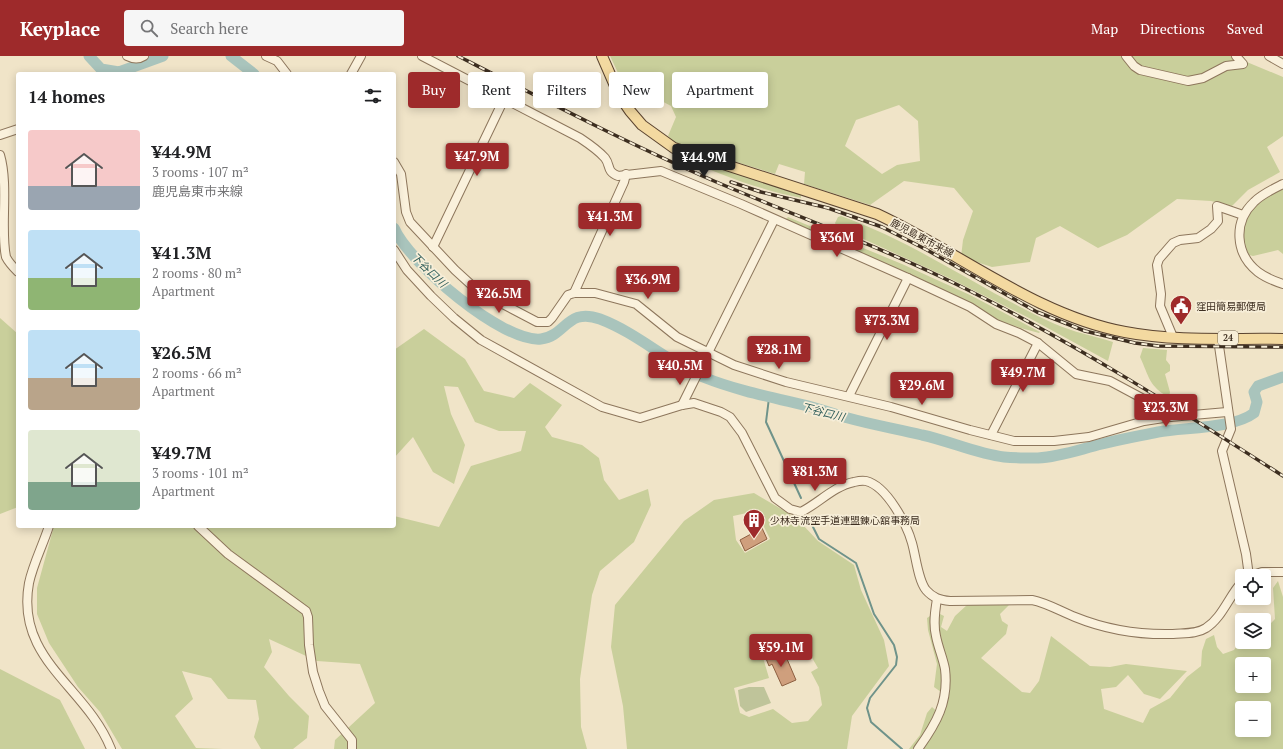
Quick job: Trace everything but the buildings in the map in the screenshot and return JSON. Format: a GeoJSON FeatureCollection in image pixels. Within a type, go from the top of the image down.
{"type":"FeatureCollection","features":[{"type":"Feature","properties":{"kind":"main road","name":"鹿児島東市来線"},"geometry":{"type":"LineString","coordinates":[[602,56],[620,95],[630,111],[642,125],[674,148],[877,214],[903,226],[1029,297],[1065,314],[1125,332],[1173,337],[1218,339],[1283,339]]}},
{"type":"Feature","properties":{"kind":"street"},"geometry":{"type":"LineString","coordinates":[[127,56],[134,59],[144,56]]}},
{"type":"Feature","properties":{"kind":"street"},"geometry":{"type":"LineString","coordinates":[[266,56],[277,62],[285,72]]}},
{"type":"Feature","properties":{"kind":"street"},"geometry":{"type":"LineString","coordinates":[[352,72],[361,56]]}},
{"type":"Feature","properties":{"kind":"street"},"geometry":{"type":"LineString","coordinates":[[422,56],[468,80]]}},
{"type":"Feature","properties":{"kind":"street"},"geometry":{"type":"LineString","coordinates":[[1126,56],[1134,66],[1140,70],[1188,81],[1203,78],[1226,66],[1243,64],[1236,56]]}},
{"type":"Feature","properties":{"kind":"street"},"geometry":{"type":"LineString","coordinates":[[1270,56],[1283,64]]}},
{"type":"Feature","properties":{"kind":"street"},"geometry":{"type":"LineString","coordinates":[[433,246],[500,108]]}},
{"type":"Feature","properties":{"kind":"street"},"geometry":{"type":"LineString","coordinates":[[522,108],[580,138],[607,160],[609,170],[613,174],[618,176],[626,174],[661,172],[908,278],[970,307],[996,324],[1019,333],[1038,343],[1076,374],[1103,379],[1110,382],[1151,403],[1170,417]]}},
{"type":"Feature","properties":{"kind":"street"},"geometry":{"type":"LineString","coordinates":[[0,135],[16,130]]}},
{"type":"Feature","properties":{"kind":"street"},"geometry":{"type":"LineString","coordinates":[[0,155],[3,170],[2,225],[4,247],[6,257],[16,270]]}},
{"type":"Feature","properties":{"kind":"street"},"geometry":{"type":"LineString","coordinates":[[396,165],[401,174],[406,212],[410,222],[454,270],[478,291],[537,322],[548,322],[565,298],[574,293],[595,293],[636,304],[705,357],[786,382],[849,396],[1014,441],[1054,441],[1089,437],[1144,421],[1170,417],[1227,414]]}},
{"type":"Feature","properties":{"kind":"street"},"geometry":{"type":"LineString","coordinates":[[574,293],[624,182],[626,174]]}},
{"type":"Feature","properties":{"kind":"street"},"geometry":{"type":"LineString","coordinates":[[1283,184],[1259,197],[1243,215],[1239,226],[1239,237],[1244,254],[1252,266],[1270,279],[1283,284]]}},
{"type":"Feature","properties":{"kind":"street"},"geometry":{"type":"LineString","coordinates":[[1173,337],[1160,306],[1157,265],[1159,259],[1173,243],[1180,240],[1198,238],[1211,229],[1218,221],[1217,206],[1243,215]]}},
{"type":"Feature","properties":{"kind":"street"},"geometry":{"type":"LineString","coordinates":[[682,405],[774,220]]}},
{"type":"Feature","properties":{"kind":"street"},"geometry":{"type":"LineString","coordinates":[[396,253],[407,270],[431,296],[454,318],[481,340],[602,407],[640,418],[682,405],[694,403],[721,412],[730,417],[742,434],[775,498],[790,509],[801,512],[814,505],[840,486],[852,482],[866,481],[880,489],[895,507],[910,536],[922,584],[931,595],[937,599],[950,601],[1032,600],[1042,602],[1089,622],[1128,632],[1148,634],[1190,633],[1200,632],[1208,627],[1235,591]]}},
{"type":"Feature","properties":{"kind":"street"},"geometry":{"type":"LineString","coordinates":[[849,396],[908,278]]}},
{"type":"Feature","properties":{"kind":"street"},"geometry":{"type":"LineString","coordinates":[[1218,339],[1230,429],[1222,451],[1246,554],[1248,569]]}},
{"type":"Feature","properties":{"kind":"street"},"geometry":{"type":"LineString","coordinates":[[991,435],[1038,343]]}},
{"type":"Feature","properties":{"kind":"street"},"geometry":{"type":"LineString","coordinates":[[48,528],[29,584],[27,601],[31,633],[50,665],[82,701],[102,731],[111,749]]}},
{"type":"Feature","properties":{"kind":"street"},"geometry":{"type":"LineString","coordinates":[[200,528],[228,554],[306,612],[308,617],[309,645],[313,672],[319,691],[325,706],[352,740],[352,749]]}},
{"type":"Feature","properties":{"kind":"street"},"geometry":{"type":"LineString","coordinates":[[1271,572],[1283,572]]}},
{"type":"Feature","properties":{"kind":"street"},"geometry":{"type":"LineString","coordinates":[[918,749],[939,717],[944,699],[945,671],[936,636],[935,616],[937,599]]}},
{"type":"Feature","properties":{"kind":"green space"},"geometry":{"type":"Polygon","coordinates":[[[610,56],[1238,56],[1242,60],[1283,77],[1283,136],[1267,147],[1280,172],[1248,190],[1232,206],[1211,201],[1177,199],[1127,235],[1098,248],[1060,226],[1036,238],[1030,262],[992,267],[961,257],[963,240],[973,211],[954,188],[904,181],[870,205],[804,184],[805,172],[779,164],[775,174],[674,142],[668,136],[676,117],[671,106],[664,102],[664,72],[618,72],[610,56]],[[899,105],[856,120],[845,146],[882,174],[897,165],[920,161],[918,121],[899,105]]]}},
{"type":"Feature","properties":{"kind":"green space"},"geometry":{"type":"Polygon","coordinates":[[[679,154],[801,195],[801,198],[768,190],[738,180],[677,155],[679,154]]]}},
{"type":"Feature","properties":{"kind":"green space"},"geometry":{"type":"Polygon","coordinates":[[[1283,188],[1283,254],[1278,250],[1253,256],[1249,255],[1244,243],[1243,232],[1249,214],[1263,200],[1283,188]]]}},
{"type":"Feature","properties":{"kind":"green space"},"geometry":{"type":"Polygon","coordinates":[[[841,216],[869,227],[923,253],[1001,297],[1055,324],[1076,332],[1113,342],[1108,361],[1033,320],[947,277],[837,227],[835,223],[838,217],[841,216]]]}},
{"type":"Feature","properties":{"kind":"green space"},"geometry":{"type":"Polygon","coordinates":[[[788,217],[902,264],[970,295],[1040,332],[1039,333],[999,322],[986,312],[960,298],[788,222],[786,219],[788,217]]]}},
{"type":"Feature","properties":{"kind":"green space"},"geometry":{"type":"Polygon","coordinates":[[[0,318],[16,332],[16,508],[0,514],[0,318]]]}},
{"type":"Feature","properties":{"kind":"green space"},"geometry":{"type":"Polygon","coordinates":[[[424,329],[465,359],[484,391],[514,398],[530,383],[562,405],[545,427],[552,437],[582,445],[599,458],[604,480],[619,500],[648,489],[651,505],[634,542],[600,571],[592,595],[580,679],[581,727],[587,749],[334,749],[335,740],[375,703],[360,664],[317,661],[269,639],[272,652],[264,667],[289,696],[309,716],[307,738],[293,749],[261,749],[254,737],[259,719],[256,700],[228,699],[211,678],[182,671],[193,699],[175,716],[196,748],[223,749],[122,749],[100,712],[78,687],[49,643],[37,614],[37,588],[53,528],[396,528],[396,516],[439,527],[471,466],[521,451],[526,431],[499,431],[475,422],[458,387],[444,386],[451,414],[465,445],[454,484],[433,472],[413,437],[396,456],[396,349],[424,329]]]}},
{"type":"Feature","properties":{"kind":"green space"},"geometry":{"type":"Polygon","coordinates":[[[1143,348],[1167,350],[1166,360],[1170,365],[1170,371],[1165,374],[1170,392],[1169,397],[1157,389],[1150,380],[1140,357],[1143,348]]]}},
{"type":"Feature","properties":{"kind":"green space"},"geometry":{"type":"Polygon","coordinates":[[[754,493],[788,513],[803,525],[818,541],[854,565],[861,590],[884,640],[889,666],[852,716],[847,749],[627,749],[623,706],[611,647],[615,605],[684,521],[714,500],[754,493]],[[756,511],[733,516],[736,540],[745,553],[770,539],[756,511]],[[766,634],[759,644],[769,678],[734,688],[740,713],[749,717],[773,709],[792,723],[808,721],[822,705],[819,687],[811,672],[818,668],[804,644],[789,652],[769,653],[774,637],[766,634]]]}},
{"type":"Feature","properties":{"kind":"green space"},"geometry":{"type":"Polygon","coordinates":[[[1278,581],[1283,597],[1283,749],[909,749],[920,735],[927,713],[932,707],[942,716],[948,697],[934,687],[937,664],[928,630],[927,618],[936,612],[944,616],[941,627],[947,631],[955,616],[967,605],[1009,605],[1000,614],[1002,621],[1008,625],[1006,634],[981,658],[1022,692],[1030,693],[1039,681],[1051,636],[1090,666],[1110,667],[1126,664],[1187,671],[1160,699],[1144,694],[1128,675],[1116,687],[1101,689],[1104,709],[1143,723],[1150,709],[1170,698],[1187,677],[1201,666],[1202,651],[1206,639],[1214,635],[1217,647],[1223,654],[1235,649],[1271,649],[1271,623],[1275,619],[1273,588],[1278,581]]]}},
{"type":"Feature","properties":{"kind":"green space"},"geometry":{"type":"Polygon","coordinates":[[[0,669],[60,700],[85,749],[0,749],[0,669]]]}},
{"type":"Feature","properties":{"kind":"green space"},"geometry":{"type":"Polygon","coordinates":[[[749,687],[764,687],[771,703],[746,712],[740,706],[738,690],[749,687]]]}},
{"type":"Feature","properties":{"kind":"waterway","name":"下谷口川"},"geometry":{"type":"LineString","coordinates":[[89,56],[101,69],[119,72],[163,56]]}},
{"type":"Feature","properties":{"kind":"waterway","name":"下谷口川"},"geometry":{"type":"LineString","coordinates":[[231,56],[251,72]]}},
{"type":"Feature","properties":{"kind":"waterway","name":"下谷口川"},"geometry":{"type":"LineString","coordinates":[[396,231],[403,243],[418,261],[437,280],[482,315],[504,328],[524,337],[541,339],[549,337],[573,319],[589,316],[614,325],[676,363],[716,382],[757,394],[1004,457],[1046,457],[1158,432],[1208,427],[1234,422],[1254,413],[1257,402],[1254,392],[1258,386],[1283,377]]}},
{"type":"Feature","properties":{"kind":"waterway"},"geometry":{"type":"LineString","coordinates":[[769,398],[766,422],[801,498]]}},
{"type":"Feature","properties":{"kind":"waterway"},"geometry":{"type":"LineString","coordinates":[[810,521],[819,539],[856,563],[874,614],[894,645],[897,657],[896,665],[870,698],[867,708],[871,722],[902,749]]}},
{"type":"Feature","properties":{"kind":"railway"},"geometry":{"type":"LineString","coordinates":[[458,56],[585,120],[681,166],[872,246],[966,289],[1047,332],[1127,378],[1283,476]]}},
{"type":"Feature","properties":{"kind":"railway"},"geometry":{"type":"LineString","coordinates":[[731,182],[761,192],[828,208],[882,227],[927,250],[1037,312],[1085,331],[1135,343],[1158,346],[1283,347]]}},
{"type":"Feature","properties":{"kind":"place","name":"窪田簡易郵便局"},"geometry":{"type":"Point","coordinates":[1181,326]}},
{"type":"Feature","properties":{"kind":"place","name":"少林寺流空手道連盟錬心舘事務局"},"geometry":{"type":"Point","coordinates":[754,540]}}]}
